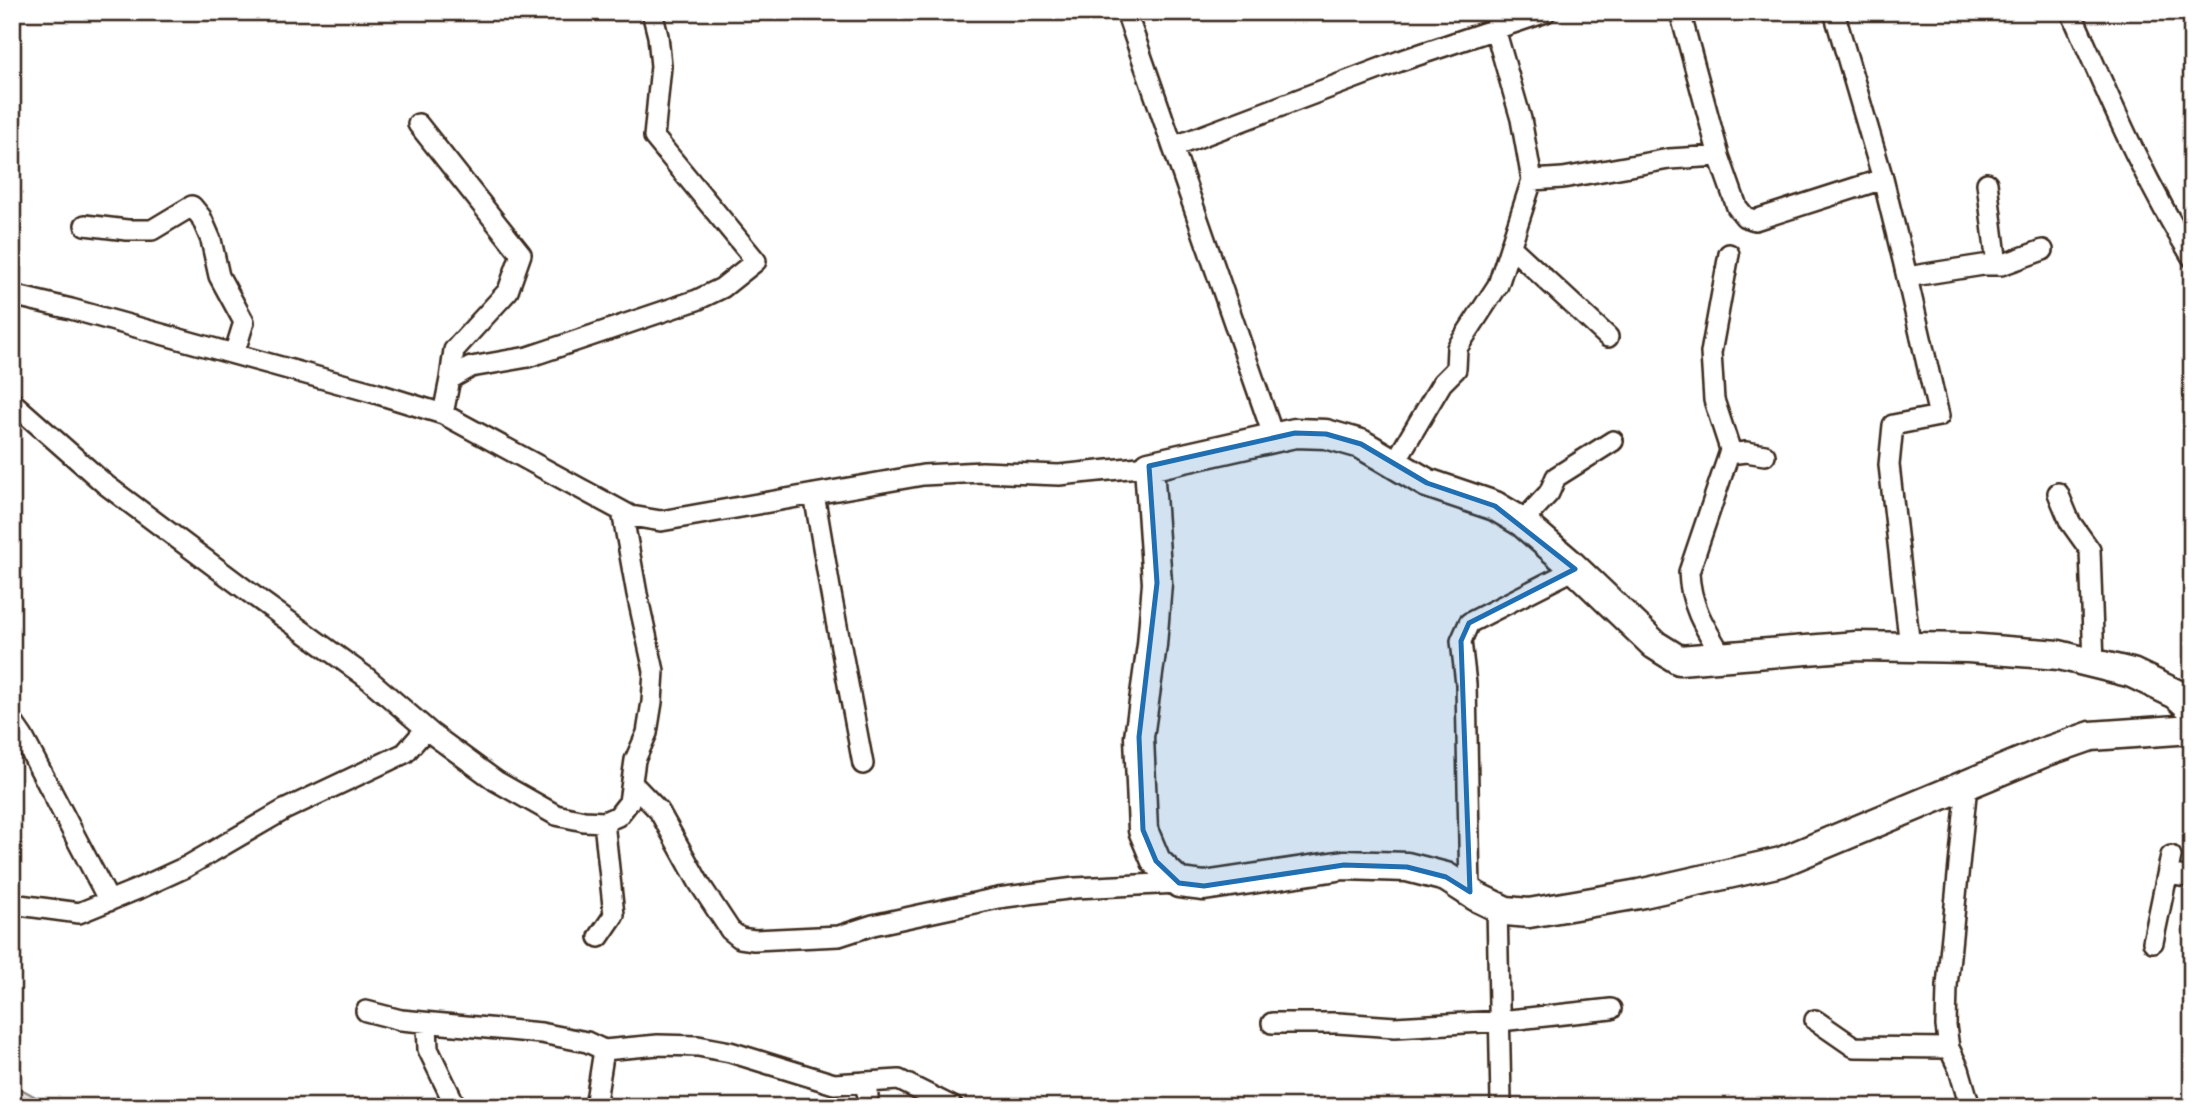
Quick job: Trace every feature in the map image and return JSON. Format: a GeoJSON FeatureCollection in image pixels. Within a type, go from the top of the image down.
{"type":"FeatureCollection","features":[{"type":"Feature","properties":{"kind":"street"},"geometry":{"type":"LineString","coordinates":[[450,379],[471,367],[528,357],[697,300],[722,288],[756,261],[654,137],[661,66],[652,12]]}},
{"type":"Feature","properties":{"kind":"street"},"geometry":{"type":"LineString","coordinates":[[1126,12],[1274,438]]}},
{"type":"Feature","properties":{"kind":"street"},"geometry":{"type":"LineString","coordinates":[[1173,147],[1400,61],[1546,12]]}},
{"type":"Feature","properties":{"kind":"street"},"geometry":{"type":"LineString","coordinates":[[1680,12],[1720,156],[1737,207],[1745,217],[1755,220],[1882,180]]}},
{"type":"Feature","properties":{"kind":"street"},"geometry":{"type":"LineString","coordinates":[[1834,12],[1882,180],[1939,416],[1893,425],[1889,465],[1910,647]]}},
{"type":"Feature","properties":{"kind":"street"},"geometry":{"type":"LineString","coordinates":[[2071,12],[2166,216],[2192,257]]}},
{"type":"Feature","properties":{"kind":"street"},"geometry":{"type":"LineString","coordinates":[[1394,464],[1442,383],[1456,369],[1457,348],[1498,285],[1532,180],[1521,120],[1495,29]]}},
{"type":"Feature","properties":{"kind":"street"},"geometry":{"type":"LineString","coordinates":[[418,124],[521,254],[508,291],[454,350],[443,414]]}},
{"type":"Feature","properties":{"kind":"street"},"geometry":{"type":"LineString","coordinates":[[1532,180],[1563,178],[1669,159],[1720,156]]}},
{"type":"Feature","properties":{"kind":"street"},"geometry":{"type":"LineString","coordinates":[[1987,183],[1997,265]]}},
{"type":"Feature","properties":{"kind":"street"},"geometry":{"type":"LineString","coordinates":[[85,225],[152,230],[192,206],[201,217],[211,240],[219,276],[244,322],[234,354]]}},
{"type":"Feature","properties":{"kind":"street"},"geometry":{"type":"LineString","coordinates":[[1512,248],[1608,337]]}},
{"type":"Feature","properties":{"kind":"street"},"geometry":{"type":"LineString","coordinates":[[1907,277],[1997,265],[2043,250]]}},
{"type":"Feature","properties":{"kind":"street"},"geometry":{"type":"LineString","coordinates":[[1722,656],[1697,614],[1689,590],[1689,572],[1730,449],[1714,400],[1711,353],[1729,254]]}},
{"type":"Feature","properties":{"kind":"street"},"geometry":{"type":"LineString","coordinates":[[12,295],[234,354],[443,414],[631,516],[662,521],[923,475],[982,472],[1059,475],[1149,466],[1295,433],[1326,434],[1361,444],[1427,483],[1495,506],[1522,522],[1655,645],[1679,660],[1857,646],[1968,648],[2059,655],[2132,673],[2176,694],[2192,709]]}},
{"type":"Feature","properties":{"kind":"street"},"geometry":{"type":"LineString","coordinates":[[12,402],[106,485],[366,677],[426,729],[496,781],[556,815],[584,821],[604,822],[618,816],[629,802],[635,760],[647,733],[652,702],[654,671],[622,511]]}},
{"type":"Feature","properties":{"kind":"street"},"geometry":{"type":"LineString","coordinates":[[1522,522],[1549,493],[1556,478],[1613,441]]}},
{"type":"Feature","properties":{"kind":"street"},"geometry":{"type":"LineString","coordinates":[[1729,454],[1746,452],[1765,455]]}},
{"type":"Feature","properties":{"kind":"street"},"geometry":{"type":"LineString","coordinates":[[1149,466],[1157,583],[1152,645],[1139,737],[1143,830],[1156,861],[1179,883]]}},
{"type":"Feature","properties":{"kind":"street"},"geometry":{"type":"LineString","coordinates":[[2058,493],[2070,522],[2090,550],[2094,663]]}},
{"type":"Feature","properties":{"kind":"street"},"geometry":{"type":"LineString","coordinates":[[814,494],[863,764]]}},
{"type":"Feature","properties":{"kind":"street"},"geometry":{"type":"LineString","coordinates":[[1470,892],[1466,684],[1461,641],[1469,623],[1575,569]]}},
{"type":"Feature","properties":{"kind":"street"},"geometry":{"type":"LineString","coordinates":[[12,721],[109,901]]}},
{"type":"Feature","properties":{"kind":"street"},"geometry":{"type":"LineString","coordinates":[[12,904],[79,913],[109,901],[186,867],[284,810],[405,753],[426,729]]}},
{"type":"Feature","properties":{"kind":"street"},"geometry":{"type":"LineString","coordinates":[[632,783],[659,811],[699,883],[730,930],[740,938],[754,940],[839,936],[873,925],[998,898],[1075,888],[1179,883],[1204,886],[1344,865],[1407,867],[1446,877],[1506,911],[1529,913],[1639,894],[1781,862],[2045,752],[2091,736],[2192,729]]}},
{"type":"Feature","properties":{"kind":"street"},"geometry":{"type":"LineString","coordinates":[[1967,785],[1947,986],[1946,1026],[1949,1048],[1959,1069],[1970,1107]]}},
{"type":"Feature","properties":{"kind":"street"},"geometry":{"type":"LineString","coordinates":[[599,937],[614,915],[604,822]]}},
{"type":"Feature","properties":{"kind":"street"},"geometry":{"type":"LineString","coordinates":[[2153,942],[2170,865],[2192,878]]}},
{"type":"Feature","properties":{"kind":"street"},"geometry":{"type":"LineString","coordinates":[[1497,906],[1501,1102]]}},
{"type":"Feature","properties":{"kind":"street"},"geometry":{"type":"LineString","coordinates":[[1272,1023],[1338,1023],[1395,1027],[1500,1021],[1611,1009]]}},
{"type":"Feature","properties":{"kind":"street"},"geometry":{"type":"LineString","coordinates":[[366,1011],[401,1020],[541,1033],[587,1042],[604,1050],[658,1045],[698,1046],[730,1052],[834,1084],[899,1080],[953,1107]]}},
{"type":"Feature","properties":{"kind":"street"},"geometry":{"type":"LineString","coordinates":[[1815,1020],[1854,1046],[1949,1048]]}},
{"type":"Feature","properties":{"kind":"street"},"geometry":{"type":"LineString","coordinates":[[427,1023],[428,1049],[456,1107]]}},
{"type":"Feature","properties":{"kind":"street"},"geometry":{"type":"LineString","coordinates":[[595,1107],[604,1050]]}},
{"type":"Feature","properties":{"kind":"street"},"geometry":{"type":"LineString","coordinates":[[864,1082],[868,1096],[867,1107]]}},
{"type":"Feature","properties":{"kind":"highlighted area"},"geometry":{"type":"Polygon","coordinates":[[[1295,433],[1326,434],[1361,444],[1427,483],[1495,506],[1575,569],[1469,623],[1461,641],[1470,892],[1446,877],[1407,867],[1344,865],[1204,886],[1179,883],[1156,861],[1143,830],[1139,737],[1157,583],[1149,466],[1295,433]]]}},
{"type":"Feature","properties":{"kind":"shaded area"},"geometry":{"type":"Polygon","coordinates":[[[12,1084],[54,1107],[12,1107],[12,1084]]]}}]}
